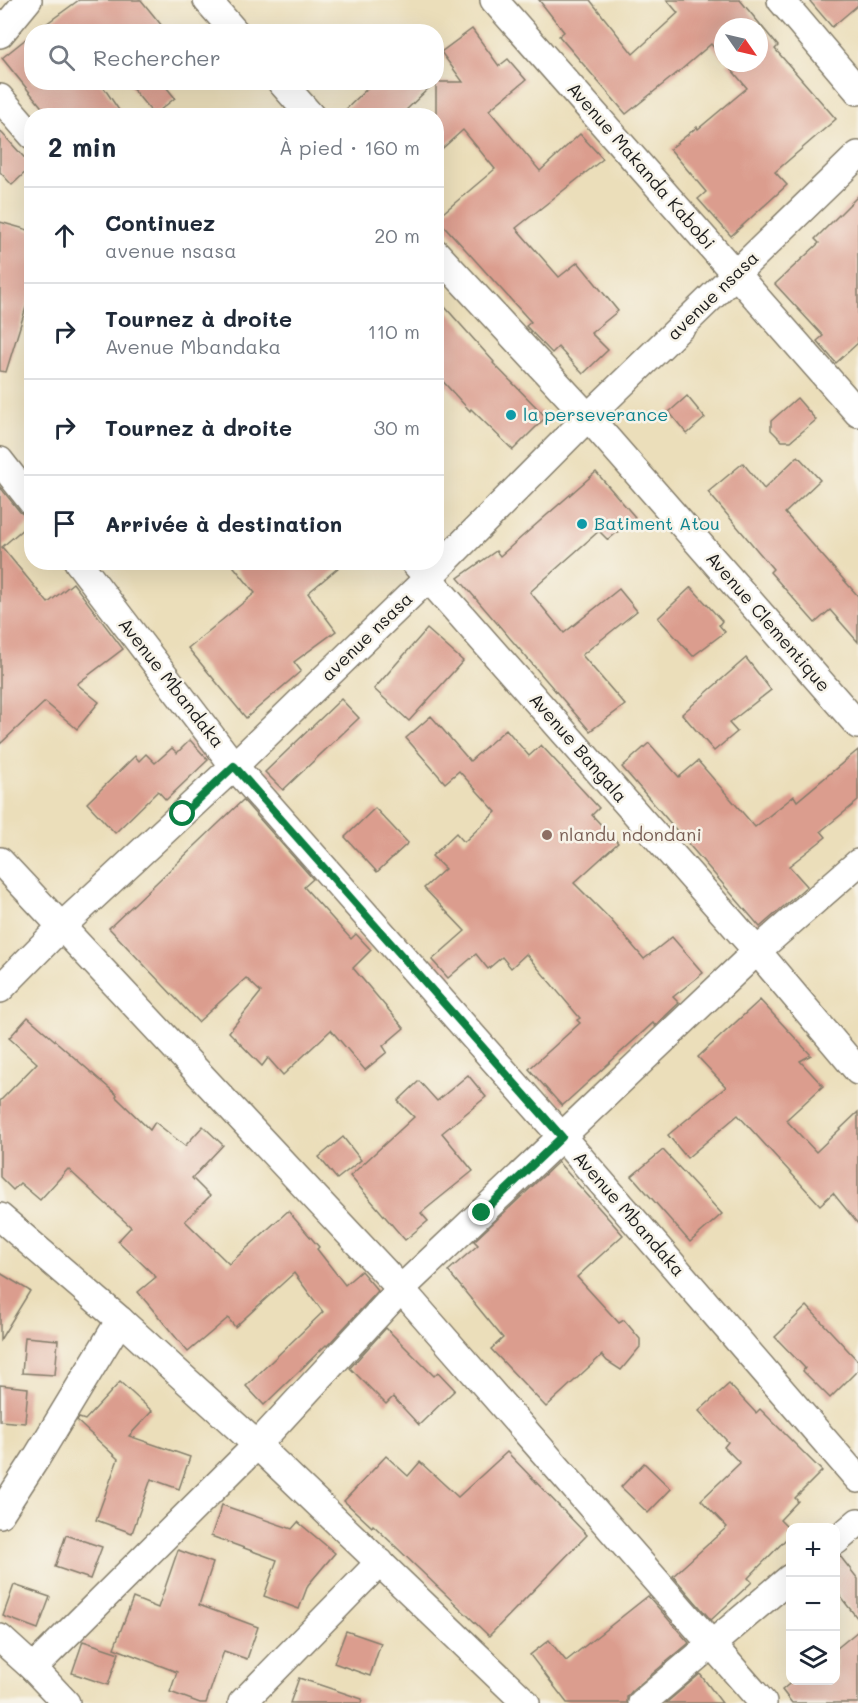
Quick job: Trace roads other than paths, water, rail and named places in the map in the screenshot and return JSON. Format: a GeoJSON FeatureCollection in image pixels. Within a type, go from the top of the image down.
{"type":"FeatureCollection","features":[{"type":"Feature","properties":{"kind":"street"},"geometry":{"type":"LineString","coordinates":[[0,34],[28,0]]}},
{"type":"Feature","properties":{"kind":"street"},"geometry":{"type":"LineString","coordinates":[[207,0],[228,24]]}},
{"type":"Feature","properties":{"kind":"street","name":"Avenue Makanda Kabobi"},"geometry":{"type":"LineString","coordinates":[[494,0],[858,413]]}},
{"type":"Feature","properties":{"kind":"street"},"geometry":{"type":"LineString","coordinates":[[781,0],[858,91]]}},
{"type":"Feature","properties":{"kind":"street"},"geometry":{"type":"LineString","coordinates":[[288,90],[303,108]]}},
{"type":"Feature","properties":{"kind":"street"},"geometry":{"type":"LineString","coordinates":[[0,98],[24,126]]}},
{"type":"Feature","properties":{"kind":"street","name":"avenue nsasa"},"geometry":{"type":"LineString","coordinates":[[444,549],[588,417],[858,155]]}},
{"type":"Feature","properties":{"kind":"street","name":"Avenue Clementique"},"geometry":{"type":"LineString","coordinates":[[444,262],[588,417],[858,725]]}},
{"type":"Feature","properties":{"kind":"street"},"geometry":{"type":"LineString","coordinates":[[0,461],[24,492]]}},
{"type":"Feature","properties":{"kind":"street","name":"Avenue Mbandaka"},"geometry":{"type":"LineString","coordinates":[[84,570],[234,766],[562,1137],[858,1479]]}},
{"type":"Feature","properties":{"kind":"street","name":"avenue nsasa"},"geometry":{"type":"LineString","coordinates":[[0,989],[62,926],[234,766],[421,570]]}},
{"type":"Feature","properties":{"kind":"street","name":"Avenue Bangala"},"geometry":{"type":"LineString","coordinates":[[421,570],[757,951],[858,1071]]}},
{"type":"Feature","properties":{"kind":"street"},"geometry":{"type":"LineString","coordinates":[[0,861],[401,1289],[763,1703]]}},
{"type":"Feature","properties":{"kind":"street"},"geometry":{"type":"LineString","coordinates":[[33,1668],[257,1445],[401,1289],[757,951],[858,863]]}},
{"type":"Feature","properties":{"kind":"street"},"geometry":{"type":"LineString","coordinates":[[0,1217],[120,1320],[257,1445],[526,1703]]}},
{"type":"Feature","properties":{"kind":"street"},"geometry":{"type":"LineString","coordinates":[[0,1514],[120,1320]]}},
{"type":"Feature","properties":{"kind":"street"},"geometry":{"type":"LineString","coordinates":[[840,1537],[858,1522]]}},
{"type":"Feature","properties":{"kind":"street"},"geometry":{"type":"LineString","coordinates":[[242,1703],[380,1562]]}},
{"type":"Feature","properties":{"kind":"street"},"geometry":{"type":"LineString","coordinates":[[642,1703],[786,1581]]}},
{"type":"Feature","properties":{"kind":"street"},"geometry":{"type":"LineString","coordinates":[[0,1638],[66,1703]]}},
{"type":"Feature","properties":{"kind":"place","name":"la perseverance"},"geometry":{"type":"Point","coordinates":[511,415]}},
{"type":"Feature","properties":{"kind":"place","name":"Batiment Atou"},"geometry":{"type":"Point","coordinates":[582,524]}},
{"type":"Feature","properties":{"kind":"place","name":"nlandu ndondani"},"geometry":{"type":"Point","coordinates":[547,835]}}]}
